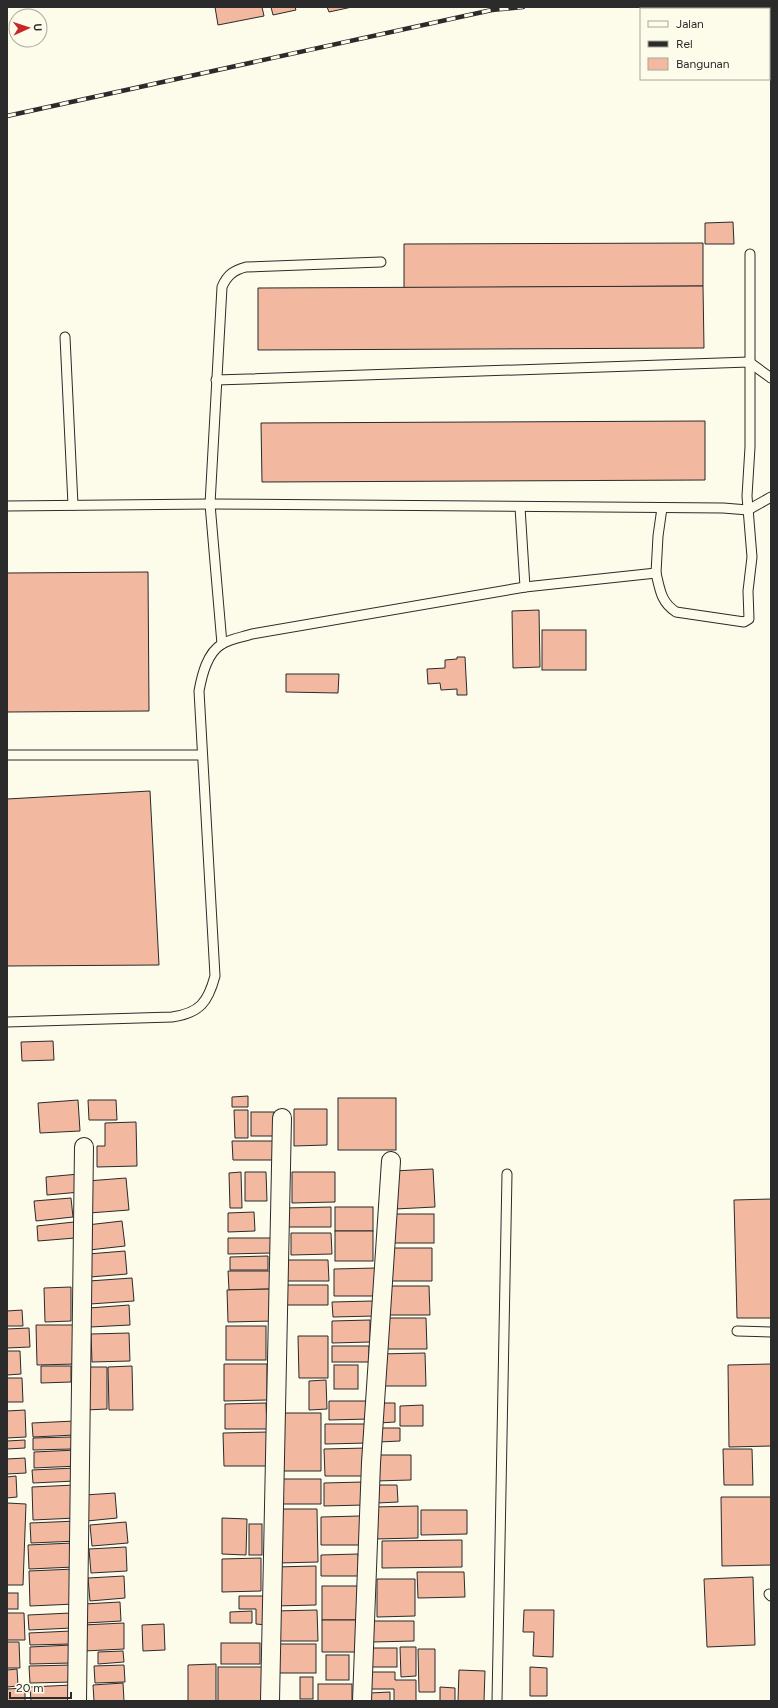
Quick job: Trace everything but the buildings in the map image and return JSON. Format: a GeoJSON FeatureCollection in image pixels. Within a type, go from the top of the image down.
{"type":"FeatureCollection","features":[{"type":"Feature","properties":{"kind":"street"},"geometry":{"type":"LineString","coordinates":[[270,1701],[282,1118]]}},
{"type":"Feature","properties":{"kind":"street"},"geometry":{"type":"LineString","coordinates":[[76,1701],[84,1147]]}},
{"type":"Feature","properties":{"kind":"street"},"geometry":{"type":"LineString","coordinates":[[362,1701],[371,1463],[391,1160]]}},
{"type":"Feature","properties":{"kind":"lane"},"geometry":{"type":"LineString","coordinates":[[662,508],[658,536],[656,574],[662,597],[668,607],[676,612],[747,622],[749,619],[750,609],[748,591],[752,557],[747,496],[750,447],[750,254]]}},
{"type":"Feature","properties":{"kind":"lane"},"geometry":{"type":"LineString","coordinates":[[222,644],[210,504],[221,292],[226,278],[237,269],[246,267],[382,262]]}},
{"type":"Feature","properties":{"kind":"lane"},"geometry":{"type":"LineString","coordinates":[[65,337],[72,505]]}},
{"type":"Feature","properties":{"kind":"lane"},"geometry":{"type":"LineString","coordinates":[[216,380],[749,362],[771,378]]}},
{"type":"Feature","properties":{"kind":"lane"},"geometry":{"type":"LineString","coordinates":[[7,506],[210,504],[723,508],[748,510],[771,497]]}},
{"type":"Feature","properties":{"kind":"lane"},"geometry":{"type":"LineString","coordinates":[[520,507],[525,588]]}},
{"type":"Feature","properties":{"kind":"lane"},"geometry":{"type":"LineString","coordinates":[[7,1022],[172,1017],[186,1015],[196,1010],[203,1004],[210,993],[215,976],[199,691],[206,666],[212,653],[222,644],[252,634],[525,588],[656,574]]}},
{"type":"Feature","properties":{"kind":"lane"},"geometry":{"type":"LineString","coordinates":[[7,756],[202,755]]}},
{"type":"Feature","properties":{"kind":"lane"},"geometry":{"type":"LineString","coordinates":[[496,1701],[507,1174]]}},
{"type":"Feature","properties":{"kind":"lane"},"geometry":{"type":"LineString","coordinates":[[737,1331],[771,1332]]}},
{"type":"Feature","properties":{"kind":"railway"},"geometry":{"type":"LineString","coordinates":[[7,116],[492,10],[523,7]]}}]}
